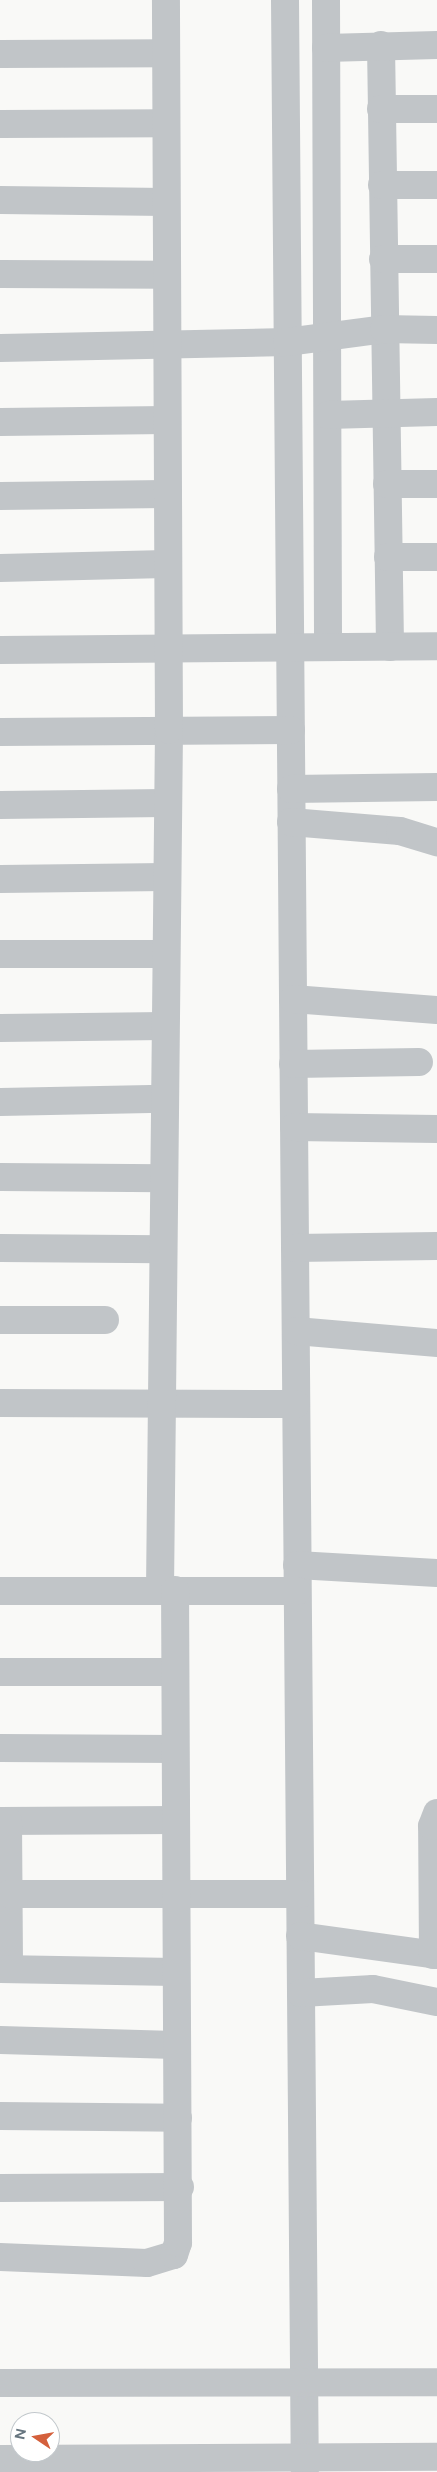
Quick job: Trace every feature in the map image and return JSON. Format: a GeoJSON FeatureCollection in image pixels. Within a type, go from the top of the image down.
{"type":"FeatureCollection","features":[{"type":"Feature","properties":{"kind":"street"},"geometry":{"type":"LineString","coordinates":[[0,2257],[163,2261],[174,2255],[178,2243],[180,2187],[175,2045],[175,1672],[168,1590],[161,1402],[165,802],[169,730],[166,648],[166,0]]}},
{"type":"Feature","properties":{"kind":"street"},"geometry":{"type":"LineString","coordinates":[[285,0],[305,2464]]}},
{"type":"Feature","properties":{"kind":"street"},"geometry":{"type":"LineString","coordinates":[[326,0],[328,647]]}},
{"type":"Feature","properties":{"kind":"street"},"geometry":{"type":"LineString","coordinates":[[326,48],[437,45]]}},
{"type":"Feature","properties":{"kind":"street"},"geometry":{"type":"LineString","coordinates":[[381,46],[390,646]]}},
{"type":"Feature","properties":{"kind":"street"},"geometry":{"type":"LineString","coordinates":[[0,54],[166,53]]}},
{"type":"Feature","properties":{"kind":"street"},"geometry":{"type":"LineString","coordinates":[[381,109],[437,109]]}},
{"type":"Feature","properties":{"kind":"street"},"geometry":{"type":"LineString","coordinates":[[0,124],[166,123]]}},
{"type":"Feature","properties":{"kind":"street"},"geometry":{"type":"LineString","coordinates":[[382,185],[437,185]]}},
{"type":"Feature","properties":{"kind":"street"},"geometry":{"type":"LineString","coordinates":[[0,200],[166,202]]}},
{"type":"Feature","properties":{"kind":"street"},"geometry":{"type":"LineString","coordinates":[[384,258],[437,258]]}},
{"type":"Feature","properties":{"kind":"street"},"geometry":{"type":"LineString","coordinates":[[0,274],[166,275]]}},
{"type":"Feature","properties":{"kind":"street"},"geometry":{"type":"LineString","coordinates":[[0,348],[287,342],[384,329],[437,330]]}},
{"type":"Feature","properties":{"kind":"street"},"geometry":{"type":"LineString","coordinates":[[328,415],[437,412]]}},
{"type":"Feature","properties":{"kind":"street"},"geometry":{"type":"LineString","coordinates":[[0,422],[166,420]]}},
{"type":"Feature","properties":{"kind":"street"},"geometry":{"type":"LineString","coordinates":[[387,484],[437,484]]}},
{"type":"Feature","properties":{"kind":"street"},"geometry":{"type":"LineString","coordinates":[[0,496],[166,494]]}},
{"type":"Feature","properties":{"kind":"street"},"geometry":{"type":"LineString","coordinates":[[388,557],[437,557]]}},
{"type":"Feature","properties":{"kind":"street"},"geometry":{"type":"LineString","coordinates":[[0,568],[166,564]]}},
{"type":"Feature","properties":{"kind":"street"},"geometry":{"type":"LineString","coordinates":[[0,650],[437,646]]}},
{"type":"Feature","properties":{"kind":"street"},"geometry":{"type":"LineString","coordinates":[[0,732],[291,730]]}},
{"type":"Feature","properties":{"kind":"street"},"geometry":{"type":"LineString","coordinates":[[291,789],[437,787]]}},
{"type":"Feature","properties":{"kind":"street"},"geometry":{"type":"LineString","coordinates":[[0,805],[165,802]]}},
{"type":"Feature","properties":{"kind":"street"},"geometry":{"type":"LineString","coordinates":[[291,822],[400,831],[437,842]]}},
{"type":"Feature","properties":{"kind":"street"},"geometry":{"type":"LineString","coordinates":[[0,879],[165,877]]}},
{"type":"Feature","properties":{"kind":"street"},"geometry":{"type":"LineString","coordinates":[[0,954],[164,954]]}},
{"type":"Feature","properties":{"kind":"street"},"geometry":{"type":"LineString","coordinates":[[293,999],[437,1010]]}},
{"type":"Feature","properties":{"kind":"street"},"geometry":{"type":"LineString","coordinates":[[0,1028],[164,1026]]}},
{"type":"Feature","properties":{"kind":"street"},"geometry":{"type":"LineString","coordinates":[[293,1064],[418,1062]]}},
{"type":"Feature","properties":{"kind":"street"},"geometry":{"type":"LineString","coordinates":[[0,1102],[163,1098]]}},
{"type":"Feature","properties":{"kind":"street"},"geometry":{"type":"LineString","coordinates":[[294,1127],[437,1129]]}},
{"type":"Feature","properties":{"kind":"street"},"geometry":{"type":"LineString","coordinates":[[0,1177],[163,1178]]}},
{"type":"Feature","properties":{"kind":"street"},"geometry":{"type":"LineString","coordinates":[[295,1248],[437,1246]]}},
{"type":"Feature","properties":{"kind":"street"},"geometry":{"type":"LineString","coordinates":[[0,1248],[162,1249]]}},
{"type":"Feature","properties":{"kind":"street"},"geometry":{"type":"LineString","coordinates":[[0,1320],[105,1320]]}},
{"type":"Feature","properties":{"kind":"street"},"geometry":{"type":"LineString","coordinates":[[296,1331],[437,1343]]}},
{"type":"Feature","properties":{"kind":"street"},"geometry":{"type":"LineString","coordinates":[[0,1403],[161,1402],[296,1404]]}},
{"type":"Feature","properties":{"kind":"street"},"geometry":{"type":"LineString","coordinates":[[297,1564],[437,1573]]}},
{"type":"Feature","properties":{"kind":"street"},"geometry":{"type":"LineString","coordinates":[[0,1591],[298,1591]]}},
{"type":"Feature","properties":{"kind":"street"},"geometry":{"type":"LineString","coordinates":[[0,1672],[175,1672]]}},
{"type":"Feature","properties":{"kind":"street"},"geometry":{"type":"LineString","coordinates":[[0,1748],[175,1750]]}},
{"type":"Feature","properties":{"kind":"street"},"geometry":{"type":"LineString","coordinates":[[300,1936],[435,1955],[432,1826],[437,1813]]}},
{"type":"Feature","properties":{"kind":"street"},"geometry":{"type":"LineString","coordinates":[[175,1820],[4,1821],[8,1894],[4,1969],[175,1972]]}},
{"type":"Feature","properties":{"kind":"street"},"geometry":{"type":"LineString","coordinates":[[8,1894],[175,1890],[300,1894]]}},
{"type":"Feature","properties":{"kind":"street"},"geometry":{"type":"LineString","coordinates":[[301,1993],[373,1989],[437,2002]]}},
{"type":"Feature","properties":{"kind":"street"},"geometry":{"type":"LineString","coordinates":[[0,2040],[175,2045]]}},
{"type":"Feature","properties":{"kind":"street"},"geometry":{"type":"LineString","coordinates":[[0,2116],[178,2118]]}},
{"type":"Feature","properties":{"kind":"street"},"geometry":{"type":"LineString","coordinates":[[0,2188],[180,2187]]}},
{"type":"Feature","properties":{"kind":"street"},"geometry":{"type":"LineString","coordinates":[[0,2383],[437,2382]]}},
{"type":"Feature","properties":{"kind":"street"},"geometry":{"type":"LineString","coordinates":[[0,2458],[305,2464],[437,2457]]}}]}
